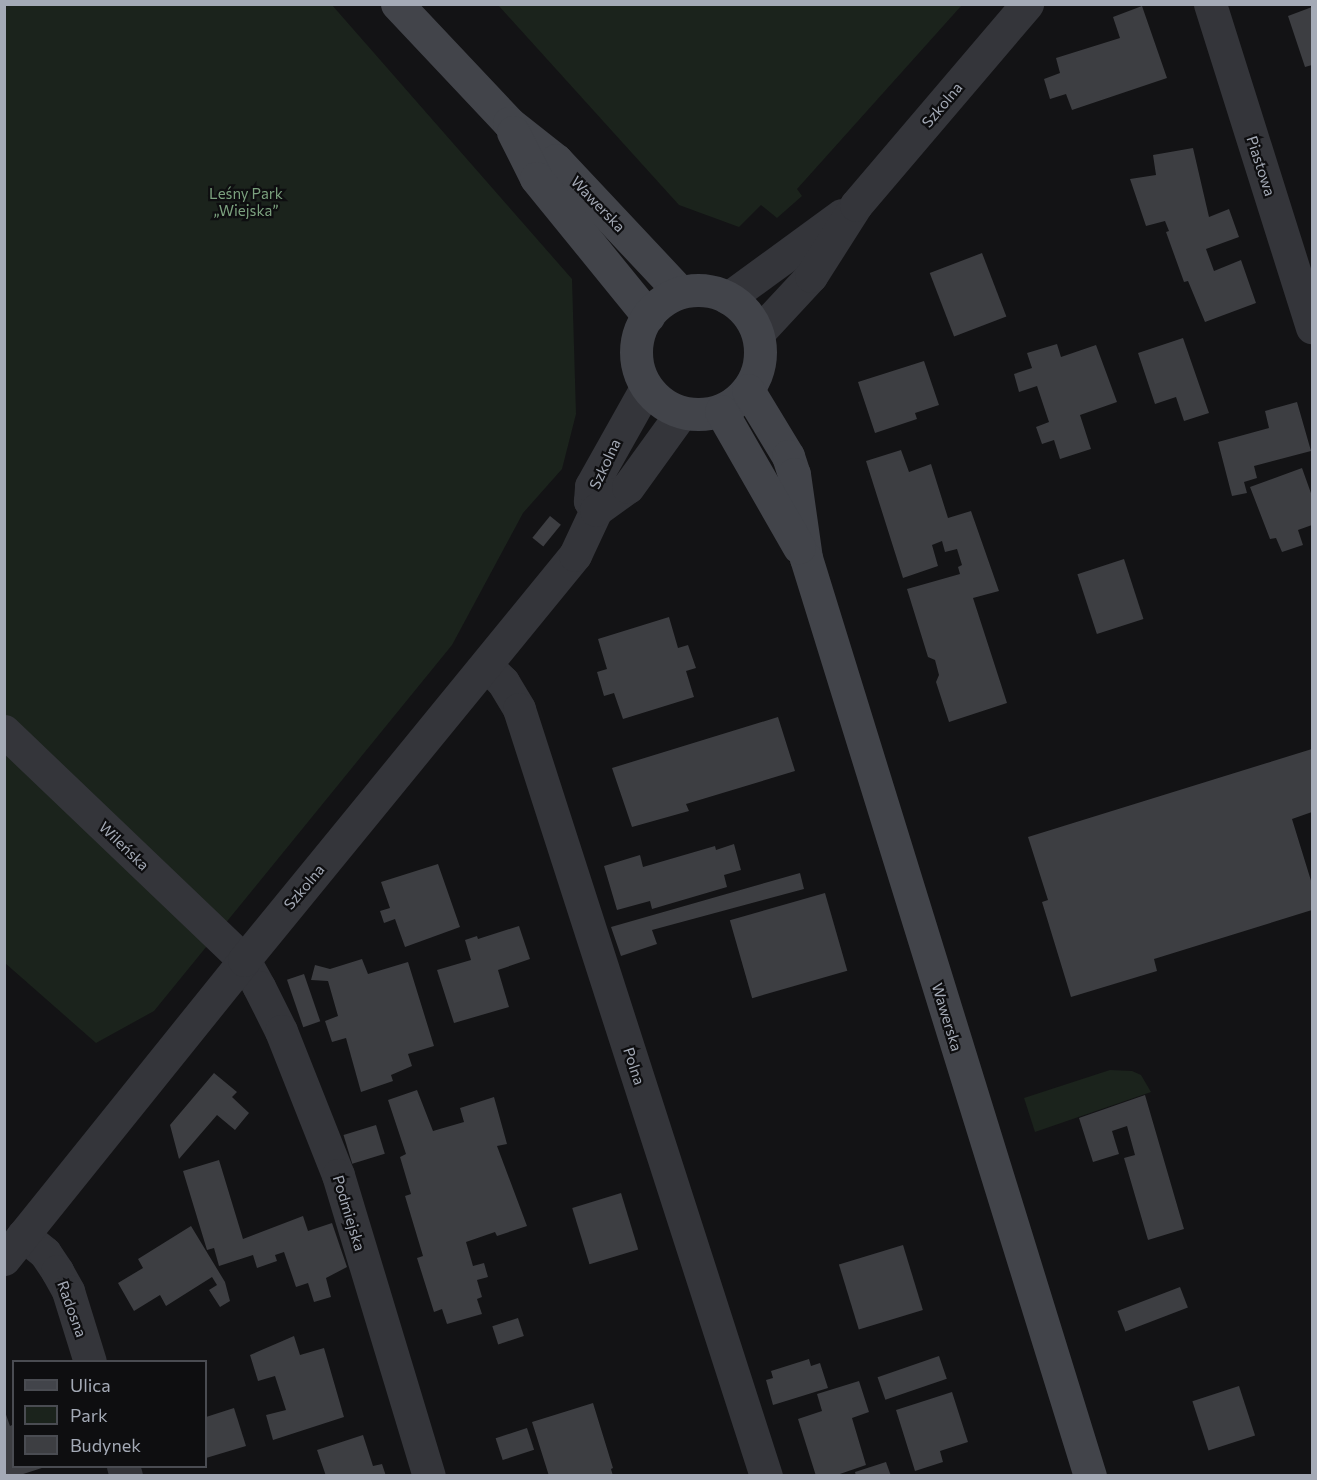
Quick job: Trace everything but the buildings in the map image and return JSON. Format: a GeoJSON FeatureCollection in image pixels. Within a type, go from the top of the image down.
{"type":"FeatureCollection","features":[{"type":"Feature","properties":{"kind":"street","name":"Wawerska"},"geometry":{"type":"LineString","coordinates":[[397,4],[509,123],[556,160],[680,292]]}},
{"type":"Feature","properties":{"kind":"street","name":"Szkolna"},"geometry":{"type":"LineString","coordinates":[[758,333],[811,276],[856,205],[1027,4]]}},
{"type":"Feature","properties":{"kind":"street","name":"Piastowa"},"geometry":{"type":"LineString","coordinates":[[1210,4],[1312,327]]}},
{"type":"Feature","properties":{"kind":"street","name":"Wawerska"},"geometry":{"type":"LineString","coordinates":[[509,123],[536,178],[648,316]]}},
{"type":"Feature","properties":{"kind":"street","name":"Szkolna"},"geometry":{"type":"LineString","coordinates":[[728,298],[856,205]]}},
{"type":"Feature","properties":{"kind":"street"},"geometry":{"type":"LineString","coordinates":[[706,291],[728,298],[742,307],[758,333],[760,363],[748,390],[735,403],[721,411],[704,415],[670,408],[646,388],[638,370],[637,338],[648,316],[665,299],[680,292],[706,291]]}},
{"type":"Feature","properties":{"kind":"street","name":"Szkolna"},"geometry":{"type":"LineString","coordinates":[[596,510],[590,501],[591,486],[646,388]]}},
{"type":"Feature","properties":{"kind":"street","name":"Wawerska"},"geometry":{"type":"LineString","coordinates":[[748,390],[788,456],[794,474],[806,558],[1090,1476]]}},
{"type":"Feature","properties":{"kind":"street","name":"Wawerska"},"geometry":{"type":"LineString","coordinates":[[721,411],[806,558]]}},
{"type":"Feature","properties":{"kind":"street","name":"Szkolna"},"geometry":{"type":"LineString","coordinates":[[14,1247],[244,960],[576,555],[596,510],[628,487],[682,412]]}},
{"type":"Feature","properties":{"kind":"street","name":"Polna"},"geometry":{"type":"LineString","coordinates":[[487,666],[503,682],[519,709],[766,1476]]}},
{"type":"Feature","properties":{"kind":"street","name":"Wileńska"},"geometry":{"type":"LineString","coordinates":[[4,732],[244,960]]}},
{"type":"Feature","properties":{"kind":"street","name":"Podmiejska"},"geometry":{"type":"LineString","coordinates":[[244,960],[281,1030],[338,1175],[429,1476]]}},
{"type":"Feature","properties":{"kind":"street","name":"Radosna"},"geometry":{"type":"LineString","coordinates":[[14,1247],[45,1253],[68,1291],[89,1360]]}},
{"type":"Feature","properties":{"kind":"green space","name":"Leśny Park „Wiejska”"},"geometry":{"type":"Polygon","coordinates":[[[5,5],[332,5],[572,279],[576,414],[562,469],[523,513],[452,645],[154,1011],[96,1043],[5,963],[5,5]]]}},
{"type":"Feature","properties":{"kind":"green space"},"geometry":{"type":"Polygon","coordinates":[[[498,5],[962,5],[797,189],[802,196],[777,218],[761,205],[739,227],[679,205],[498,5]]]}},
{"type":"Feature","properties":{"kind":"green space"},"geometry":{"type":"Polygon","coordinates":[[[1110,1070],[1132,1071],[1141,1075],[1151,1092],[1035,1132],[1024,1098],[1110,1070]]]}}]}
